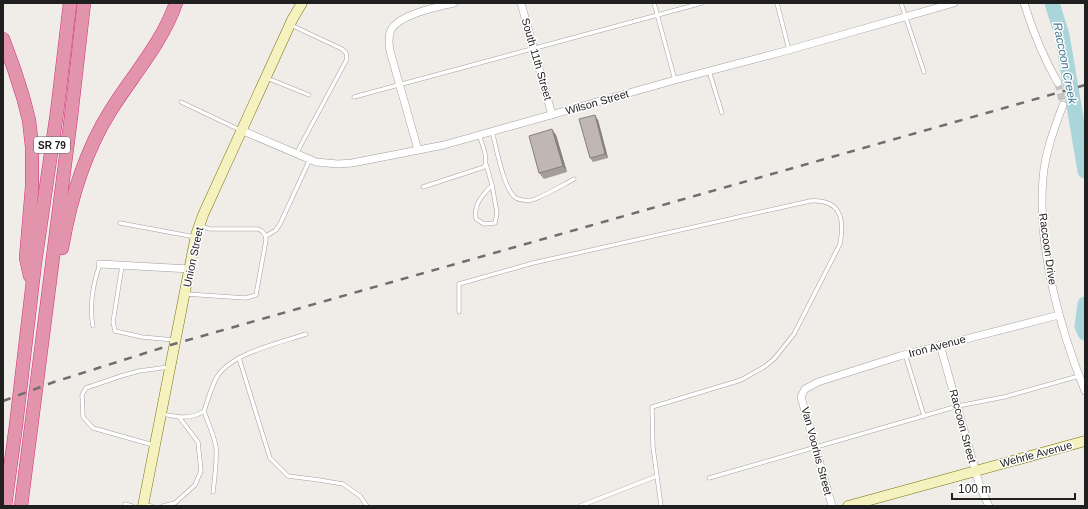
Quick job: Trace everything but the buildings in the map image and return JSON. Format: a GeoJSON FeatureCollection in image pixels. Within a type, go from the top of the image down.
{"type":"FeatureCollection","features":[{"type":"Feature","properties":{"kind":"highway","name":"SR 79"},"geometry":{"type":"LineString","coordinates":[[5,506],[70,3]]}},
{"type":"Feature","properties":{"kind":"highway","name":"SR 79"},"geometry":{"type":"LineString","coordinates":[[21,506],[84,3]]}},
{"type":"Feature","properties":{"kind":"highway"},"geometry":{"type":"LineString","coordinates":[[50,276],[60,266],[68,221],[82,171],[91,147],[111,110],[163,32],[170,20],[176,3]]}},
{"type":"Feature","properties":{"kind":"highway"},"geometry":{"type":"LineString","coordinates":[[3,39],[14,69],[29,120],[32,147],[32,187],[26,258],[33,286]]}},
{"type":"Feature","properties":{"kind":"highway"},"geometry":{"type":"LineString","coordinates":[[3,476],[8,446],[16,425]]}},
{"type":"Feature","properties":{"kind":"highway"},"geometry":{"type":"LineString","coordinates":[[23,487],[30,506]]}},
{"type":"Feature","properties":{"kind":"street","name":"Union Street"},"geometry":{"type":"LineString","coordinates":[[145,506],[170,366],[199,225],[290,24],[302,3]]}},
{"type":"Feature","properties":{"kind":"street"},"geometry":{"type":"LineString","coordinates":[[418,150],[390,51],[389,43],[391,30],[400,21],[414,14],[454,3]]}},
{"type":"Feature","properties":{"kind":"street","name":"South 11th Street"},"geometry":{"type":"LineString","coordinates":[[521,3],[552,115]]}},
{"type":"Feature","properties":{"kind":"street","name":"Wilson Street"},"geometry":{"type":"LineString","coordinates":[[241,130],[316,162],[352,163],[418,150],[479,135],[675,80],[790,50],[954,3]]}},
{"type":"Feature","properties":{"kind":"street"},"geometry":{"type":"LineString","coordinates":[[1024,3],[1046,62],[1058,83]]}},
{"type":"Feature","properties":{"kind":"street","name":"Raccoon Drive"},"geometry":{"type":"LineString","coordinates":[[1063,105],[1052,135],[1043,178],[1042,194],[1045,241],[1059,315],[1085,391]]}},
{"type":"Feature","properties":{"kind":"street"},"geometry":{"type":"LineString","coordinates":[[100,264],[190,269]]}},
{"type":"Feature","properties":{"kind":"street","name":"Iron Avenue"},"geometry":{"type":"LineString","coordinates":[[818,382],[905,354],[1059,315]]}},
{"type":"Feature","properties":{"kind":"street","name":"Raccoon Street"},"geometry":{"type":"LineString","coordinates":[[940,345],[980,487],[989,506]]}},
{"type":"Feature","properties":{"kind":"street","name":"Van Voorhis Street"},"geometry":{"type":"LineString","coordinates":[[818,382],[805,388],[801,397],[832,506]]}},
{"type":"Feature","properties":{"kind":"street","name":"Wehrle Avenue"},"geometry":{"type":"LineString","coordinates":[[848,506],[1085,441]]}},
{"type":"Feature","properties":{"kind":"lane"},"geometry":{"type":"LineString","coordinates":[[654,3],[675,80]]}},
{"type":"Feature","properties":{"kind":"lane"},"geometry":{"type":"LineString","coordinates":[[354,97],[702,3]]}},
{"type":"Feature","properties":{"kind":"lane"},"geometry":{"type":"LineString","coordinates":[[777,3],[790,50]]}},
{"type":"Feature","properties":{"kind":"lane"},"geometry":{"type":"LineString","coordinates":[[901,3],[924,72]]}},
{"type":"Feature","properties":{"kind":"lane"},"geometry":{"type":"LineString","coordinates":[[290,24],[342,49],[346,53],[347,59],[296,154]]}},
{"type":"Feature","properties":{"kind":"lane"},"geometry":{"type":"LineString","coordinates":[[709,71],[722,113]]}},
{"type":"Feature","properties":{"kind":"lane"},"geometry":{"type":"LineString","coordinates":[[266,77],[309,95]]}},
{"type":"Feature","properties":{"kind":"lane"},"geometry":{"type":"LineString","coordinates":[[181,102],[241,130]]}},
{"type":"Feature","properties":{"kind":"lane"},"geometry":{"type":"LineString","coordinates":[[492,131],[501,168],[510,189],[516,198],[525,201],[534,199],[574,179]]}},
{"type":"Feature","properties":{"kind":"lane"},"geometry":{"type":"LineString","coordinates":[[479,135],[492,184],[497,213],[495,223],[484,224],[476,219],[475,210],[481,197],[492,184]]}},
{"type":"Feature","properties":{"kind":"lane"},"geometry":{"type":"LineString","coordinates":[[266,236],[276,230],[280,224],[310,159]]}},
{"type":"Feature","properties":{"kind":"lane"},"geometry":{"type":"LineString","coordinates":[[423,187],[484,168],[486,164]]}},
{"type":"Feature","properties":{"kind":"lane"},"geometry":{"type":"LineString","coordinates":[[459,312],[459,284],[533,263],[810,201],[821,200],[828,202],[836,208],[842,219],[843,231],[840,244],[794,334],[774,359],[764,367],[740,380],[652,407],[653,447],[661,506]]}},
{"type":"Feature","properties":{"kind":"lane"},"geometry":{"type":"LineString","coordinates":[[120,223],[196,238]]}},
{"type":"Feature","properties":{"kind":"lane"},"geometry":{"type":"LineString","coordinates":[[185,294],[246,298],[256,295],[266,236],[263,231],[258,229],[210,229],[199,225]]}},
{"type":"Feature","properties":{"kind":"lane"},"geometry":{"type":"LineString","coordinates":[[93,326],[92,318],[95,278],[100,264]]}},
{"type":"Feature","properties":{"kind":"lane"},"geometry":{"type":"LineString","coordinates":[[122,266],[113,322],[115,331],[142,337],[175,340]]}},
{"type":"Feature","properties":{"kind":"lane"},"geometry":{"type":"LineString","coordinates":[[161,414],[190,418],[198,416],[204,411],[218,375],[225,367],[239,358],[306,334]]}},
{"type":"Feature","properties":{"kind":"lane"},"geometry":{"type":"LineString","coordinates":[[905,354],[924,416]]}},
{"type":"Feature","properties":{"kind":"lane"},"geometry":{"type":"LineString","coordinates":[[239,358],[270,458],[288,476],[343,484],[360,496],[368,506]]}},
{"type":"Feature","properties":{"kind":"lane"},"geometry":{"type":"LineString","coordinates":[[155,445],[93,428],[83,417],[82,395],[86,388],[121,376],[138,371],[170,366]]}},
{"type":"Feature","properties":{"kind":"lane"},"geometry":{"type":"LineString","coordinates":[[710,478],[958,406],[1004,396],[1079,376]]}},
{"type":"Feature","properties":{"kind":"lane"},"geometry":{"type":"LineString","coordinates":[[204,411],[216,447],[216,470],[213,492]]}},
{"type":"Feature","properties":{"kind":"lane"},"geometry":{"type":"LineString","coordinates":[[163,506],[175,503],[195,485],[202,471],[198,442],[179,417]]}},
{"type":"Feature","properties":{"kind":"lane"},"geometry":{"type":"LineString","coordinates":[[580,506],[657,476]]}},
{"type":"Feature","properties":{"kind":"lane"},"geometry":{"type":"LineString","coordinates":[[125,506],[125,504],[132,506]]}},
{"type":"Feature","properties":{"kind":"waterway","name":"Raccoon Creek"},"geometry":{"type":"LineString","coordinates":[[1052,3],[1062,35],[1085,171]]}},
{"type":"Feature","properties":{"kind":"waterway","name":"Raccoon Creek"},"geometry":{"type":"LineString","coordinates":[[1085,304],[1082,326],[1085,333]]}},
{"type":"Feature","properties":{"kind":"tunnel"},"geometry":{"type":"LineString","coordinates":[[1058,83],[1063,105]]}},
{"type":"Feature","properties":{"kind":"railway"},"geometry":{"type":"LineString","coordinates":[[3,401],[54,382],[174,344],[1085,85]]}}]}
